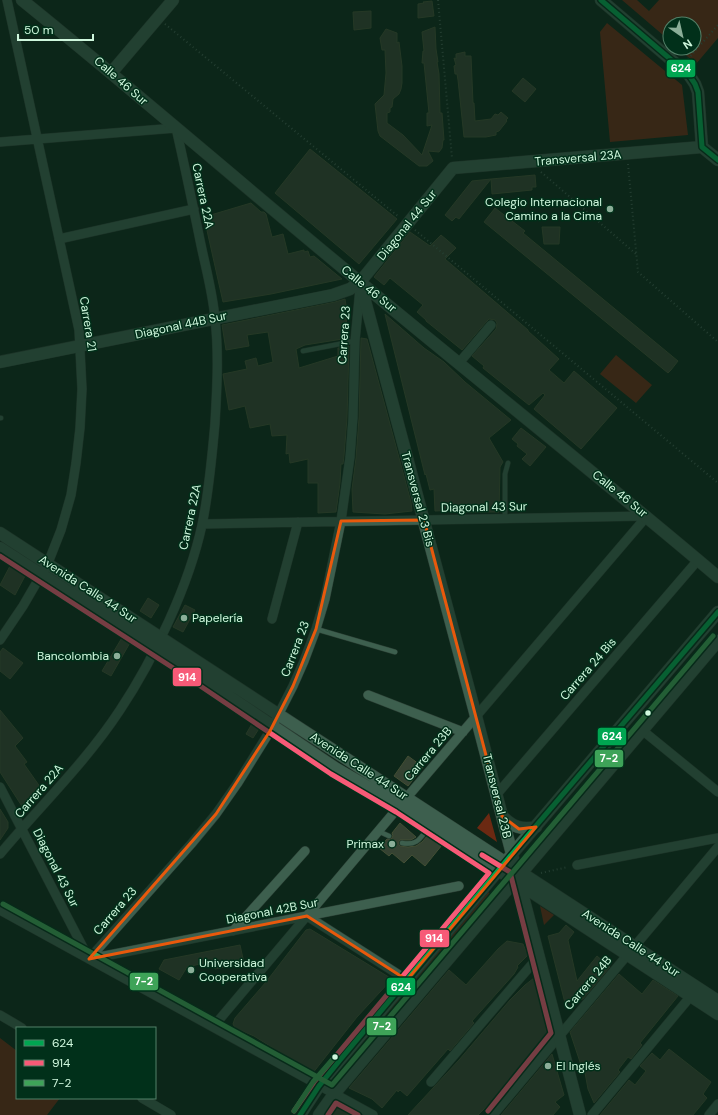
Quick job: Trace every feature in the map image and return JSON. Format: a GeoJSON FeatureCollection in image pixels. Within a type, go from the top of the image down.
{"type":"FeatureCollection","features":[{"type":"Feature","properties":{"kind":"street","name":"Carrera 21"},"geometry":{"type":"LineString","coordinates":[[0,640],[23,606],[48,563],[61,530],[71,495],[76,462],[80,428],[82,389],[79,330],[7,0]]}},
{"type":"Feature","properties":{"kind":"street","name":"Calle 46 Sur"},"geometry":{"type":"LineString","coordinates":[[22,0],[360,282],[647,516],[718,577]]}},
{"type":"Feature","properties":{"kind":"street"},"geometry":{"type":"LineString","coordinates":[[111,73],[173,0]]}},
{"type":"Feature","properties":{"kind":"street"},"geometry":{"type":"LineString","coordinates":[[601,0],[689,75],[697,88],[702,147],[718,160]]}},
{"type":"Feature","properties":{"kind":"street"},"geometry":{"type":"LineString","coordinates":[[0,142],[176,128]]}},
{"type":"Feature","properties":{"kind":"street","name":"Carrera 22A"},"geometry":{"type":"LineString","coordinates":[[0,854],[108,728],[135,686],[161,637],[177,601],[188,573],[203,524],[211,467],[216,407],[217,360],[215,318],[194,209],[176,128]]}},
{"type":"Feature","properties":{"kind":"street","name":"Transversal 23A"},"geometry":{"type":"LineString","coordinates":[[453,168],[702,147]]}},
{"type":"Feature","properties":{"kind":"street","name":"Diagonal 44 Sur"},"geometry":{"type":"LineString","coordinates":[[360,282],[453,168]]}},
{"type":"Feature","properties":{"kind":"street"},"geometry":{"type":"LineString","coordinates":[[59,239],[194,209]]}},
{"type":"Feature","properties":{"kind":"street","name":"Diagonal 44B Sur"},"geometry":{"type":"LineString","coordinates":[[0,362],[333,294],[350,289],[360,282]]}},
{"type":"Feature","properties":{"kind":"street","name":"Carrera 23"},"geometry":{"type":"LineString","coordinates":[[89,959],[192,843],[216,814],[237,784],[273,726],[293,686],[316,629],[326,592],[341,521],[350,457],[353,426],[355,341],[360,282]]}},
{"type":"Feature","properties":{"kind":"street","name":"Transversal 23 Bis"},"geometry":{"type":"LineString","coordinates":[[360,282],[476,716]]}},
{"type":"Feature","properties":{"kind":"street"},"geometry":{"type":"LineString","coordinates":[[459,363],[491,325]]}},
{"type":"Feature","properties":{"kind":"street","name":"Diagonal 43 Sur"},"geometry":{"type":"LineString","coordinates":[[203,524],[647,516]]}},
{"type":"Feature","properties":{"kind":"street","name":"Carrera 23B"},"geometry":{"type":"LineString","coordinates":[[214,1028],[378,831],[647,516]]}},
{"type":"Feature","properties":{"kind":"street"},"geometry":{"type":"LineString","coordinates":[[272,619],[298,522]]}},
{"type":"Feature","properties":{"kind":"street","name":"Avenida Calle 44 Sur"},"geometry":{"type":"LineString","coordinates":[[0,533],[279,714],[403,802],[513,871],[694,992],[718,1014]]}},
{"type":"Feature","properties":{"kind":"street","name":"Avenida Calle 44 Sur"},"geometry":{"type":"LineString","coordinates":[[0,548],[155,648],[336,768],[403,802],[430,826],[513,871]]}},
{"type":"Feature","properties":{"kind":"street","name":"Carrera 24 Bis"},"geometry":{"type":"LineString","coordinates":[[496,794],[698,560]]}},
{"type":"Feature","properties":{"kind":"street"},"geometry":{"type":"LineString","coordinates":[[319,1115],[334,1094],[513,871],[536,827],[718,612]]}},
{"type":"Feature","properties":{"kind":"street"},"geometry":{"type":"LineString","coordinates":[[300,1115],[319,1086],[407,980],[513,871],[642,730],[718,641]]}},
{"type":"Feature","properties":{"kind":"street"},"geometry":{"type":"LineString","coordinates":[[368,695],[463,732]]}},
{"type":"Feature","properties":{"kind":"street","name":"Transversal 23B"},"geometry":{"type":"LineString","coordinates":[[476,716],[502,816],[513,871],[539,956],[580,1115]]}},
{"type":"Feature","properties":{"kind":"street"},"geometry":{"type":"LineString","coordinates":[[642,730],[718,792]]}},
{"type":"Feature","properties":{"kind":"street","name":"Diagonal 43 Sur"},"geometry":{"type":"LineString","coordinates":[[0,787],[89,959]]}},
{"type":"Feature","properties":{"kind":"street"},"geometry":{"type":"LineString","coordinates":[[502,816],[513,826],[520,829],[536,827]]}},
{"type":"Feature","properties":{"kind":"street"},"geometry":{"type":"LineString","coordinates":[[577,865],[718,838]]}},
{"type":"Feature","properties":{"kind":"street","name":"Carrera 24B"},"geometry":{"type":"LineString","coordinates":[[493,1115],[718,848]]}},
{"type":"Feature","properties":{"kind":"street"},"geometry":{"type":"LineString","coordinates":[[233,931],[305,851]]}},
{"type":"Feature","properties":{"kind":"street","name":"Diagonal 42B Sur"},"geometry":{"type":"LineString","coordinates":[[89,959],[458,886]]}},
{"type":"Feature","properties":{"kind":"street"},"geometry":{"type":"LineString","coordinates":[[0,910],[373,1115]]}},
{"type":"Feature","properties":{"kind":"street"},"geometry":{"type":"LineString","coordinates":[[307,916],[407,980]]}},
{"type":"Feature","properties":{"kind":"street"},"geometry":{"type":"LineString","coordinates":[[431,1082],[539,956]]}},
{"type":"Feature","properties":{"kind":"street"},"geometry":{"type":"LineString","coordinates":[[592,1115],[694,992]]}},
{"type":"Feature","properties":{"kind":"street","name":"Avenida Calle 44 Sur"},"geometry":{"type":"LineString","coordinates":[[694,992],[718,1001]]}},
{"type":"Feature","properties":{"kind":"street"},"geometry":{"type":"LineString","coordinates":[[0,1015],[20,1027]]}},
{"type":"Feature","properties":{"kind":"street"},"geometry":{"type":"LineString","coordinates":[[144,1099],[171,1115]]}},
{"type":"Feature","properties":{"kind":"street"},"geometry":{"type":"LineString","coordinates":[[709,1115],[718,1104]]}},
{"type":"Feature","properties":{"kind":"lane"},"geometry":{"type":"LineString","coordinates":[[303,351],[355,341]]}},
{"type":"Feature","properties":{"kind":"lane"},"geometry":{"type":"LineString","coordinates":[[505,519],[505,474],[508,463]]}},
{"type":"Feature","properties":{"kind":"lane"},"geometry":{"type":"LineString","coordinates":[[316,629],[395,652]]}},
{"type":"Feature","properties":{"kind":"lane"},"geometry":{"type":"LineString","coordinates":[[402,843],[414,843],[419,841],[430,826]]}},
{"type":"Feature","properties":{"kind":"lane"},"geometry":{"type":"LineString","coordinates":[[378,831],[389,836]]}},
{"type":"Feature","properties":{"kind":"path"},"geometry":{"type":"LineString","coordinates":[[438,0],[453,168]]}},
{"type":"Feature","properties":{"kind":"path"},"geometry":{"type":"LineString","coordinates":[[158,18],[718,483]]}},
{"type":"Feature","properties":{"kind":"path"},"geometry":{"type":"LineString","coordinates":[[680,68],[718,25]]}},
{"type":"Feature","properties":{"kind":"path"},"geometry":{"type":"LineString","coordinates":[[627,154],[638,272],[718,342]]}},
{"type":"Feature","properties":{"kind":"path"},"geometry":{"type":"LineString","coordinates":[[529,162],[636,254]]}},
{"type":"Feature","properties":{"kind":"path"},"geometry":{"type":"LineString","coordinates":[[540,874],[577,865]]}},
{"type":"Feature","properties":{"kind":"highlighted area"},"geometry":{"type":"Polygon","coordinates":[[[424,520],[502,816],[519,829],[536,827],[407,980],[307,916],[89,959],[216,814],[270,731],[293,686],[316,629],[341,521],[424,520]]]}},
{"type":"Feature","properties":{"kind":"shaded area"},"geometry":{"type":"Polygon","coordinates":[[[622,0],[637,0],[649,11],[659,0],[718,0],[718,38],[696,64],[687,56],[702,56],[702,16],[662,16],[662,34],[622,0]]]}},
{"type":"Feature","properties":{"kind":"shaded area"},"geometry":{"type":"Polygon","coordinates":[[[607,23],[682,85],[688,135],[610,142],[600,32],[607,23]]]}},
{"type":"Feature","properties":{"kind":"shaded area"},"geometry":{"type":"Polygon","coordinates":[[[616,355],[652,385],[636,403],[600,374],[616,355]]]}},
{"type":"Feature","properties":{"kind":"shaded area"},"geometry":{"type":"Polygon","coordinates":[[[489,813],[497,842],[477,828],[489,813]]]}},
{"type":"Feature","properties":{"kind":"shaded area"},"geometry":{"type":"Polygon","coordinates":[[[488,892],[494,896],[349,1069],[343,1065],[488,892]]]}},
{"type":"Feature","properties":{"kind":"shaded area"},"geometry":{"type":"Polygon","coordinates":[[[540,906],[554,915],[544,925],[540,906]]]}},
{"type":"Feature","properties":{"kind":"shaded area"},"geometry":{"type":"Polygon","coordinates":[[[0,1038],[16,1050],[16,1099],[59,1099],[47,1115],[0,1115],[0,1038]]]}},
{"type":"Feature","properties":{"kind":"building"},"geometry":{"type":"Polygon","coordinates":[[[432,1],[434,16],[418,18],[418,4],[432,1]]]}},
{"type":"Feature","properties":{"kind":"building"},"geometry":{"type":"Polygon","coordinates":[[[371,11],[371,28],[354,30],[353,12],[371,11]]]}},
{"type":"Feature","properties":{"kind":"building"},"geometry":{"type":"Polygon","coordinates":[[[435,27],[439,74],[440,113],[442,113],[444,140],[442,148],[439,152],[428,151],[433,161],[427,166],[419,166],[380,136],[378,131],[375,104],[384,95],[386,73],[385,50],[382,50],[380,38],[386,29],[397,33],[397,43],[399,42],[402,66],[401,89],[399,94],[393,99],[390,112],[387,113],[387,123],[403,135],[422,155],[432,125],[427,126],[427,113],[429,113],[424,63],[422,63],[424,51],[422,32],[435,27]]]}},
{"type":"Feature","properties":{"kind":"building"},"geometry":{"type":"Polygon","coordinates":[[[465,52],[465,56],[471,56],[475,121],[491,119],[495,114],[498,115],[501,112],[508,118],[499,131],[496,132],[496,135],[486,137],[464,137],[458,80],[457,74],[455,74],[454,66],[456,65],[454,58],[456,59],[456,54],[465,52]]]}},
{"type":"Feature","properties":{"kind":"building"},"geometry":{"type":"Polygon","coordinates":[[[523,78],[536,89],[525,102],[512,91],[523,78]]]}},
{"type":"Feature","properties":{"kind":"building"},"geometry":{"type":"Polygon","coordinates":[[[310,149],[397,219],[359,264],[275,193],[310,149]]]}},
{"type":"Feature","properties":{"kind":"building"},"geometry":{"type":"Polygon","coordinates":[[[535,175],[536,187],[532,187],[532,190],[492,194],[491,179],[535,175]]]}},
{"type":"Feature","properties":{"kind":"building"},"geometry":{"type":"Polygon","coordinates":[[[491,179],[459,219],[456,217],[452,221],[445,215],[472,181],[491,179]]]}},
{"type":"Feature","properties":{"kind":"building"},"geometry":{"type":"Polygon","coordinates":[[[251,203],[261,212],[266,214],[272,237],[283,234],[288,254],[304,250],[304,252],[308,251],[310,257],[314,256],[342,279],[271,294],[223,302],[204,217],[251,203]]]}},
{"type":"Feature","properties":{"kind":"building"},"geometry":{"type":"Polygon","coordinates":[[[495,208],[525,231],[523,233],[678,361],[671,370],[668,373],[484,222],[495,208]]]}},
{"type":"Feature","properties":{"kind":"building"},"geometry":{"type":"Polygon","coordinates":[[[542,227],[560,227],[559,244],[544,244],[542,227]]]}},
{"type":"Feature","properties":{"kind":"building"},"geometry":{"type":"Polygon","coordinates":[[[410,232],[430,246],[441,235],[447,240],[456,248],[445,259],[528,330],[559,359],[549,370],[564,383],[574,371],[617,408],[581,449],[534,409],[545,395],[543,393],[529,405],[483,368],[484,366],[472,356],[496,329],[497,323],[495,320],[489,319],[462,350],[417,312],[423,305],[390,278],[384,285],[374,277],[410,232]]]}},
{"type":"Feature","properties":{"kind":"building"},"geometry":{"type":"Polygon","coordinates":[[[345,299],[349,338],[305,345],[296,349],[299,368],[338,356],[338,348],[349,346],[347,418],[344,456],[343,464],[341,464],[336,512],[318,513],[318,483],[308,483],[308,459],[290,463],[289,453],[286,454],[287,435],[272,436],[270,424],[250,428],[245,406],[229,410],[223,374],[247,369],[245,361],[256,358],[258,366],[273,362],[268,332],[247,335],[249,346],[226,350],[222,325],[345,299]]]}},
{"type":"Feature","properties":{"kind":"building"},"geometry":{"type":"Polygon","coordinates":[[[385,314],[424,348],[444,362],[465,382],[511,420],[489,438],[503,462],[500,467],[499,512],[455,512],[455,510],[435,511],[434,489],[430,490],[426,474],[425,475],[385,314]]]}},
{"type":"Feature","properties":{"kind":"building"},"geometry":{"type":"Polygon","coordinates":[[[361,338],[367,339],[411,502],[412,511],[385,514],[353,512],[352,489],[359,418],[361,338]]]}},
{"type":"Feature","properties":{"kind":"building"},"geometry":{"type":"Polygon","coordinates":[[[521,428],[546,447],[530,466],[522,459],[527,454],[517,446],[518,444],[512,439],[521,428]]]}},
{"type":"Feature","properties":{"kind":"building"},"geometry":{"type":"Polygon","coordinates":[[[10,566],[25,576],[15,595],[0,585],[10,566]]]}},
{"type":"Feature","properties":{"kind":"building"},"geometry":{"type":"Polygon","coordinates":[[[148,598],[159,605],[151,618],[140,611],[148,598]]]}},
{"type":"Feature","properties":{"kind":"building","name":"Papelería"},"geometry":{"type":"Polygon","coordinates":[[[185,605],[195,610],[183,632],[173,627],[185,605]]]}},
{"type":"Feature","properties":{"kind":"building","name":"Bancolombia"},"geometry":{"type":"Polygon","coordinates":[[[123,636],[131,641],[111,676],[102,671],[123,636]]]}},
{"type":"Feature","properties":{"kind":"building"},"geometry":{"type":"Polygon","coordinates":[[[3,648],[23,663],[10,679],[0,671],[0,652],[3,648]]]}},
{"type":"Feature","properties":{"kind":"building"},"geometry":{"type":"Polygon","coordinates":[[[0,710],[23,738],[15,746],[27,762],[24,764],[43,791],[25,811],[0,772],[0,710]]]}},
{"type":"Feature","properties":{"kind":"building"},"geometry":{"type":"Polygon","coordinates":[[[253,722],[260,727],[253,738],[246,734],[253,722]]]}},
{"type":"Feature","properties":{"kind":"building"},"geometry":{"type":"Polygon","coordinates":[[[408,756],[423,767],[408,786],[394,776],[408,756]]]}},
{"type":"Feature","properties":{"kind":"building"},"geometry":{"type":"Polygon","coordinates":[[[0,809],[8,822],[8,828],[0,840],[0,809]]]}},
{"type":"Feature","properties":{"kind":"building"},"geometry":{"type":"Polygon","coordinates":[[[400,823],[416,837],[411,840],[400,840],[398,843],[400,846],[416,846],[428,835],[442,845],[425,866],[412,855],[404,863],[392,853],[389,856],[379,848],[387,839],[391,839],[393,836],[392,833],[400,823]]]}},
{"type":"Feature","properties":{"kind":"building"},"geometry":{"type":"Polygon","coordinates":[[[566,925],[574,932],[568,940],[577,981],[597,956],[610,967],[583,999],[565,1003],[548,936],[559,933],[566,925]]]}},
{"type":"Feature","properties":{"kind":"building"},"geometry":{"type":"Polygon","coordinates":[[[310,929],[392,979],[357,1017],[312,1074],[302,1069],[254,1036],[235,1028],[233,1024],[235,1018],[266,982],[306,930],[310,929]]]}},
{"type":"Feature","properties":{"kind":"building"},"geometry":{"type":"Polygon","coordinates":[[[507,941],[523,944],[528,955],[517,966],[518,967],[514,974],[472,1021],[474,1023],[450,1051],[448,1049],[407,1096],[400,1090],[398,1092],[397,1090],[382,1108],[372,1099],[349,1088],[449,970],[466,985],[507,941]]]}},
{"type":"Feature","properties":{"kind":"building"},"geometry":{"type":"Polygon","coordinates":[[[240,945],[244,963],[215,969],[213,961],[187,967],[179,980],[159,969],[164,960],[240,945]]]}},
{"type":"Feature","properties":{"kind":"building"},"geometry":{"type":"Polygon","coordinates":[[[619,974],[642,994],[653,980],[678,996],[640,1043],[642,1045],[631,1059],[628,1057],[618,1070],[620,1072],[594,1103],[588,1089],[583,1062],[581,1065],[570,1032],[619,974]]]}},
{"type":"Feature","properties":{"kind":"building"},"geometry":{"type":"Polygon","coordinates":[[[534,978],[538,994],[539,993],[548,1040],[521,1072],[478,1115],[408,1115],[459,1060],[510,1000],[534,978]]]}},
{"type":"Feature","properties":{"kind":"building"},"geometry":{"type":"Polygon","coordinates":[[[669,1049],[711,1082],[703,1094],[707,1098],[693,1115],[600,1115],[629,1080],[635,1085],[646,1071],[640,1066],[652,1053],[660,1060],[669,1049]]]}},
{"type":"Feature","properties":{"kind":"building"},"geometry":{"type":"Polygon","coordinates":[[[552,1054],[564,1095],[555,1102],[560,1107],[553,1115],[501,1115],[552,1054]]]}},
{"type":"Feature","properties":{"kind":"building"},"geometry":{"type":"Polygon","coordinates":[[[337,1102],[355,1112],[359,1115],[328,1115],[337,1102]]]}},
{"type":"Feature","properties":{"kind":"transit line","name":"624"},"geometry":{"type":"LineString","coordinates":[[601,0],[689,75],[698,92],[702,147],[718,160]]}},
{"type":"Feature","properties":{"kind":"transit line","name":"914"},"geometry":{"type":"LineString","coordinates":[[0,556],[184,675],[331,774],[396,812],[489,873],[314,1082],[294,1111]]}},
{"type":"Feature","properties":{"kind":"transit line","name":"624"},"geometry":{"type":"LineString","coordinates":[[300,1115],[319,1086],[340,1060],[512,854],[718,612]]}},
{"type":"Feature","properties":{"kind":"transit line","name":"7-2"},"geometry":{"type":"LineString","coordinates":[[3,904],[332,1085],[713,636]]}},
{"type":"Feature","properties":{"kind":"transit line","name":"914"},"geometry":{"type":"LineString","coordinates":[[482,855],[510,872],[551,1033],[488,1111]]}},
{"type":"Feature","properties":{"kind":"transit line","name":"7-2"},"geometry":{"type":"LineString","coordinates":[[294,1111],[313,1082],[333,1059]]}},
{"type":"Feature","properties":{"kind":"transit line","name":"914"},"geometry":{"type":"LineString","coordinates":[[328,1115],[336,1103],[358,1115]]}},
{"type":"Feature","properties":{"kind":"place","name":"Colegio Internacional Camino a la Cima"},"geometry":{"type":"Point","coordinates":[610,209]}},
{"type":"Feature","properties":{"kind":"place","name":"Papelería"},"geometry":{"type":"Point","coordinates":[184,618]}},
{"type":"Feature","properties":{"kind":"place","name":"Bancolombia"},"geometry":{"type":"Point","coordinates":[117,656]}},
{"type":"Feature","properties":{"kind":"place","name":"Primax"},"geometry":{"type":"Point","coordinates":[392,844]}},
{"type":"Feature","properties":{"kind":"place","name":"Universidad Cooperativa"},"geometry":{"type":"Point","coordinates":[191,970]}},
{"type":"Feature","properties":{"kind":"place","name":"El Inglés"},"geometry":{"type":"Point","coordinates":[548,1066]}}]}
